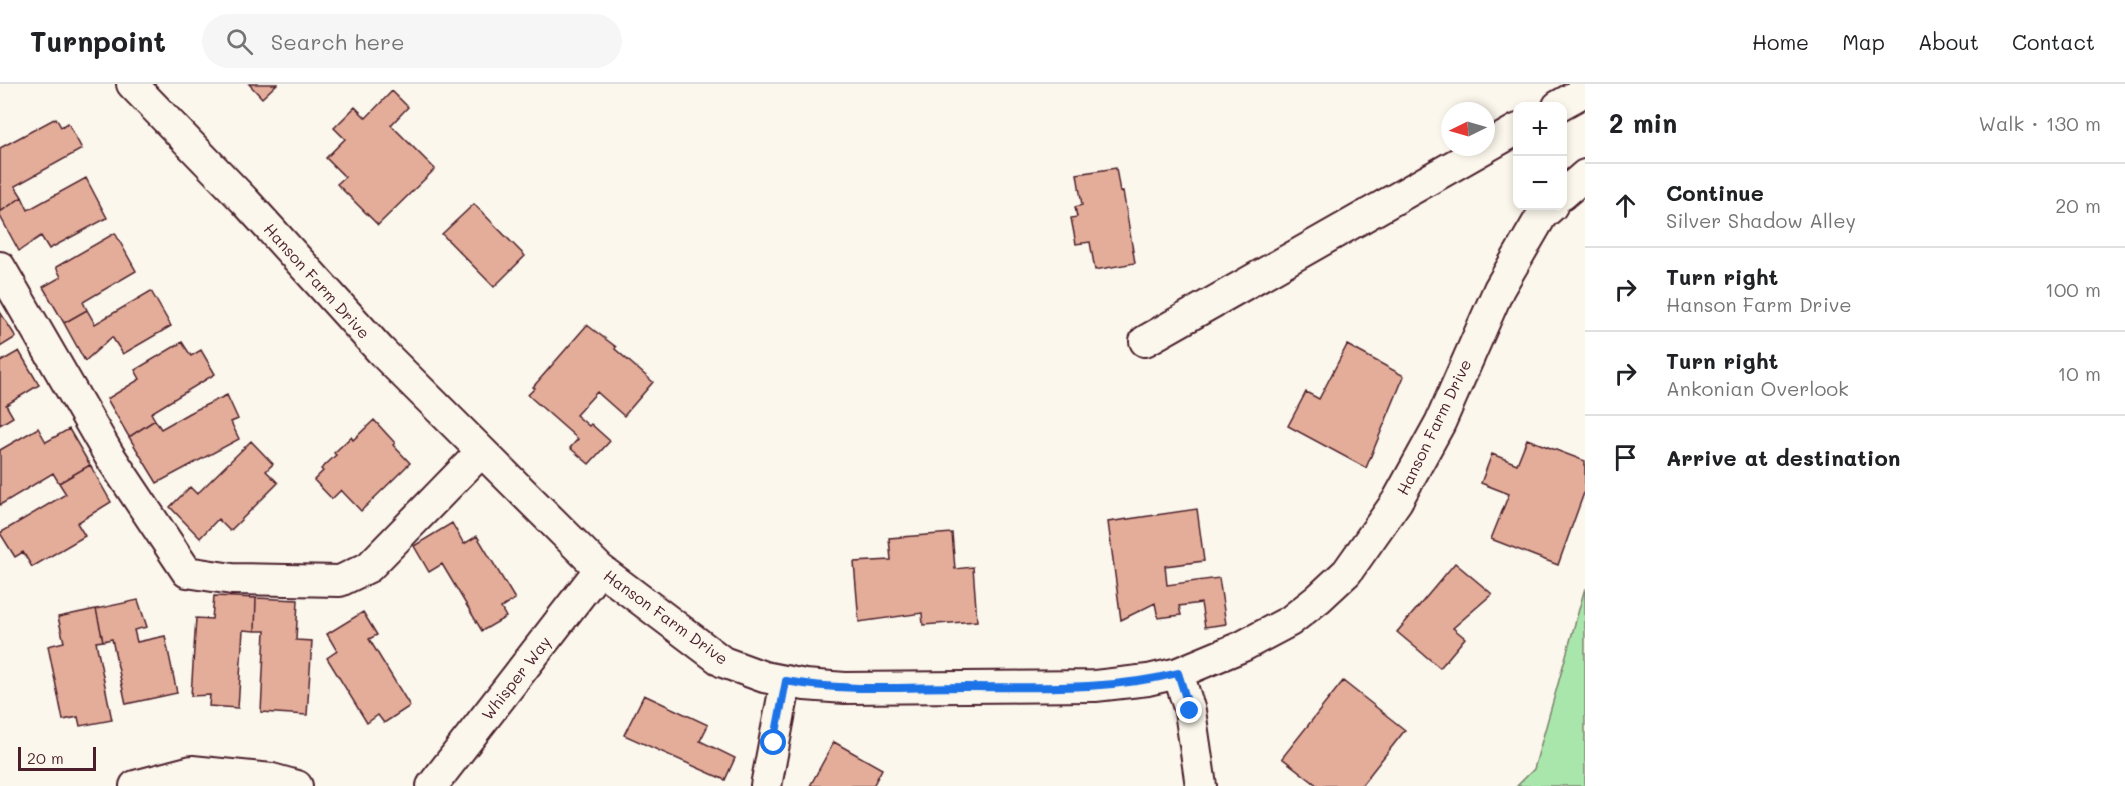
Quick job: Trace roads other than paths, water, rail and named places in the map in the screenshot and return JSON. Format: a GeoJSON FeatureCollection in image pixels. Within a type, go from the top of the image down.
{"type":"FeatureCollection","features":[{"type":"Feature","properties":{"kind":"street","name":"Hanson Farm Drive"},"geometry":{"type":"LineString","coordinates":[[132,84],[245,201],[380,350],[600,569],[723,662],[764,677],[845,688],[1095,686],[1148,680],[1178,673],[1243,646],[1290,621],[1347,572],[1397,501],[1440,423],[1499,289],[1542,215],[1548,210]]}},
{"type":"Feature","properties":{"kind":"street"},"geometry":{"type":"LineString","coordinates":[[1565,102],[1585,91]]}},
{"type":"Feature","properties":{"kind":"street"},"geometry":{"type":"LineString","coordinates":[[1145,341],[1513,132]]}},
{"type":"Feature","properties":{"kind":"street"},"geometry":{"type":"LineString","coordinates":[[1567,191],[1585,175]]}},
{"type":"Feature","properties":{"kind":"street"},"geometry":{"type":"LineString","coordinates":[[0,267],[109,455],[187,572],[232,579],[340,581],[369,567],[481,452]]}},
{"type":"Feature","properties":{"kind":"street","name":"Whisper Way"},"geometry":{"type":"LineString","coordinates":[[432,786],[600,569]]}},
{"type":"Feature","properties":{"kind":"street"},"geometry":{"type":"LineString","coordinates":[[1178,673],[1190,711],[1201,786]]}},
{"type":"Feature","properties":{"kind":"street"},"geometry":{"type":"LineString","coordinates":[[766,786],[786,681]]}},
{"type":"Feature","properties":{"kind":"street"},"geometry":{"type":"LineString","coordinates":[[135,786],[192,771],[272,779],[297,786]]}}]}
